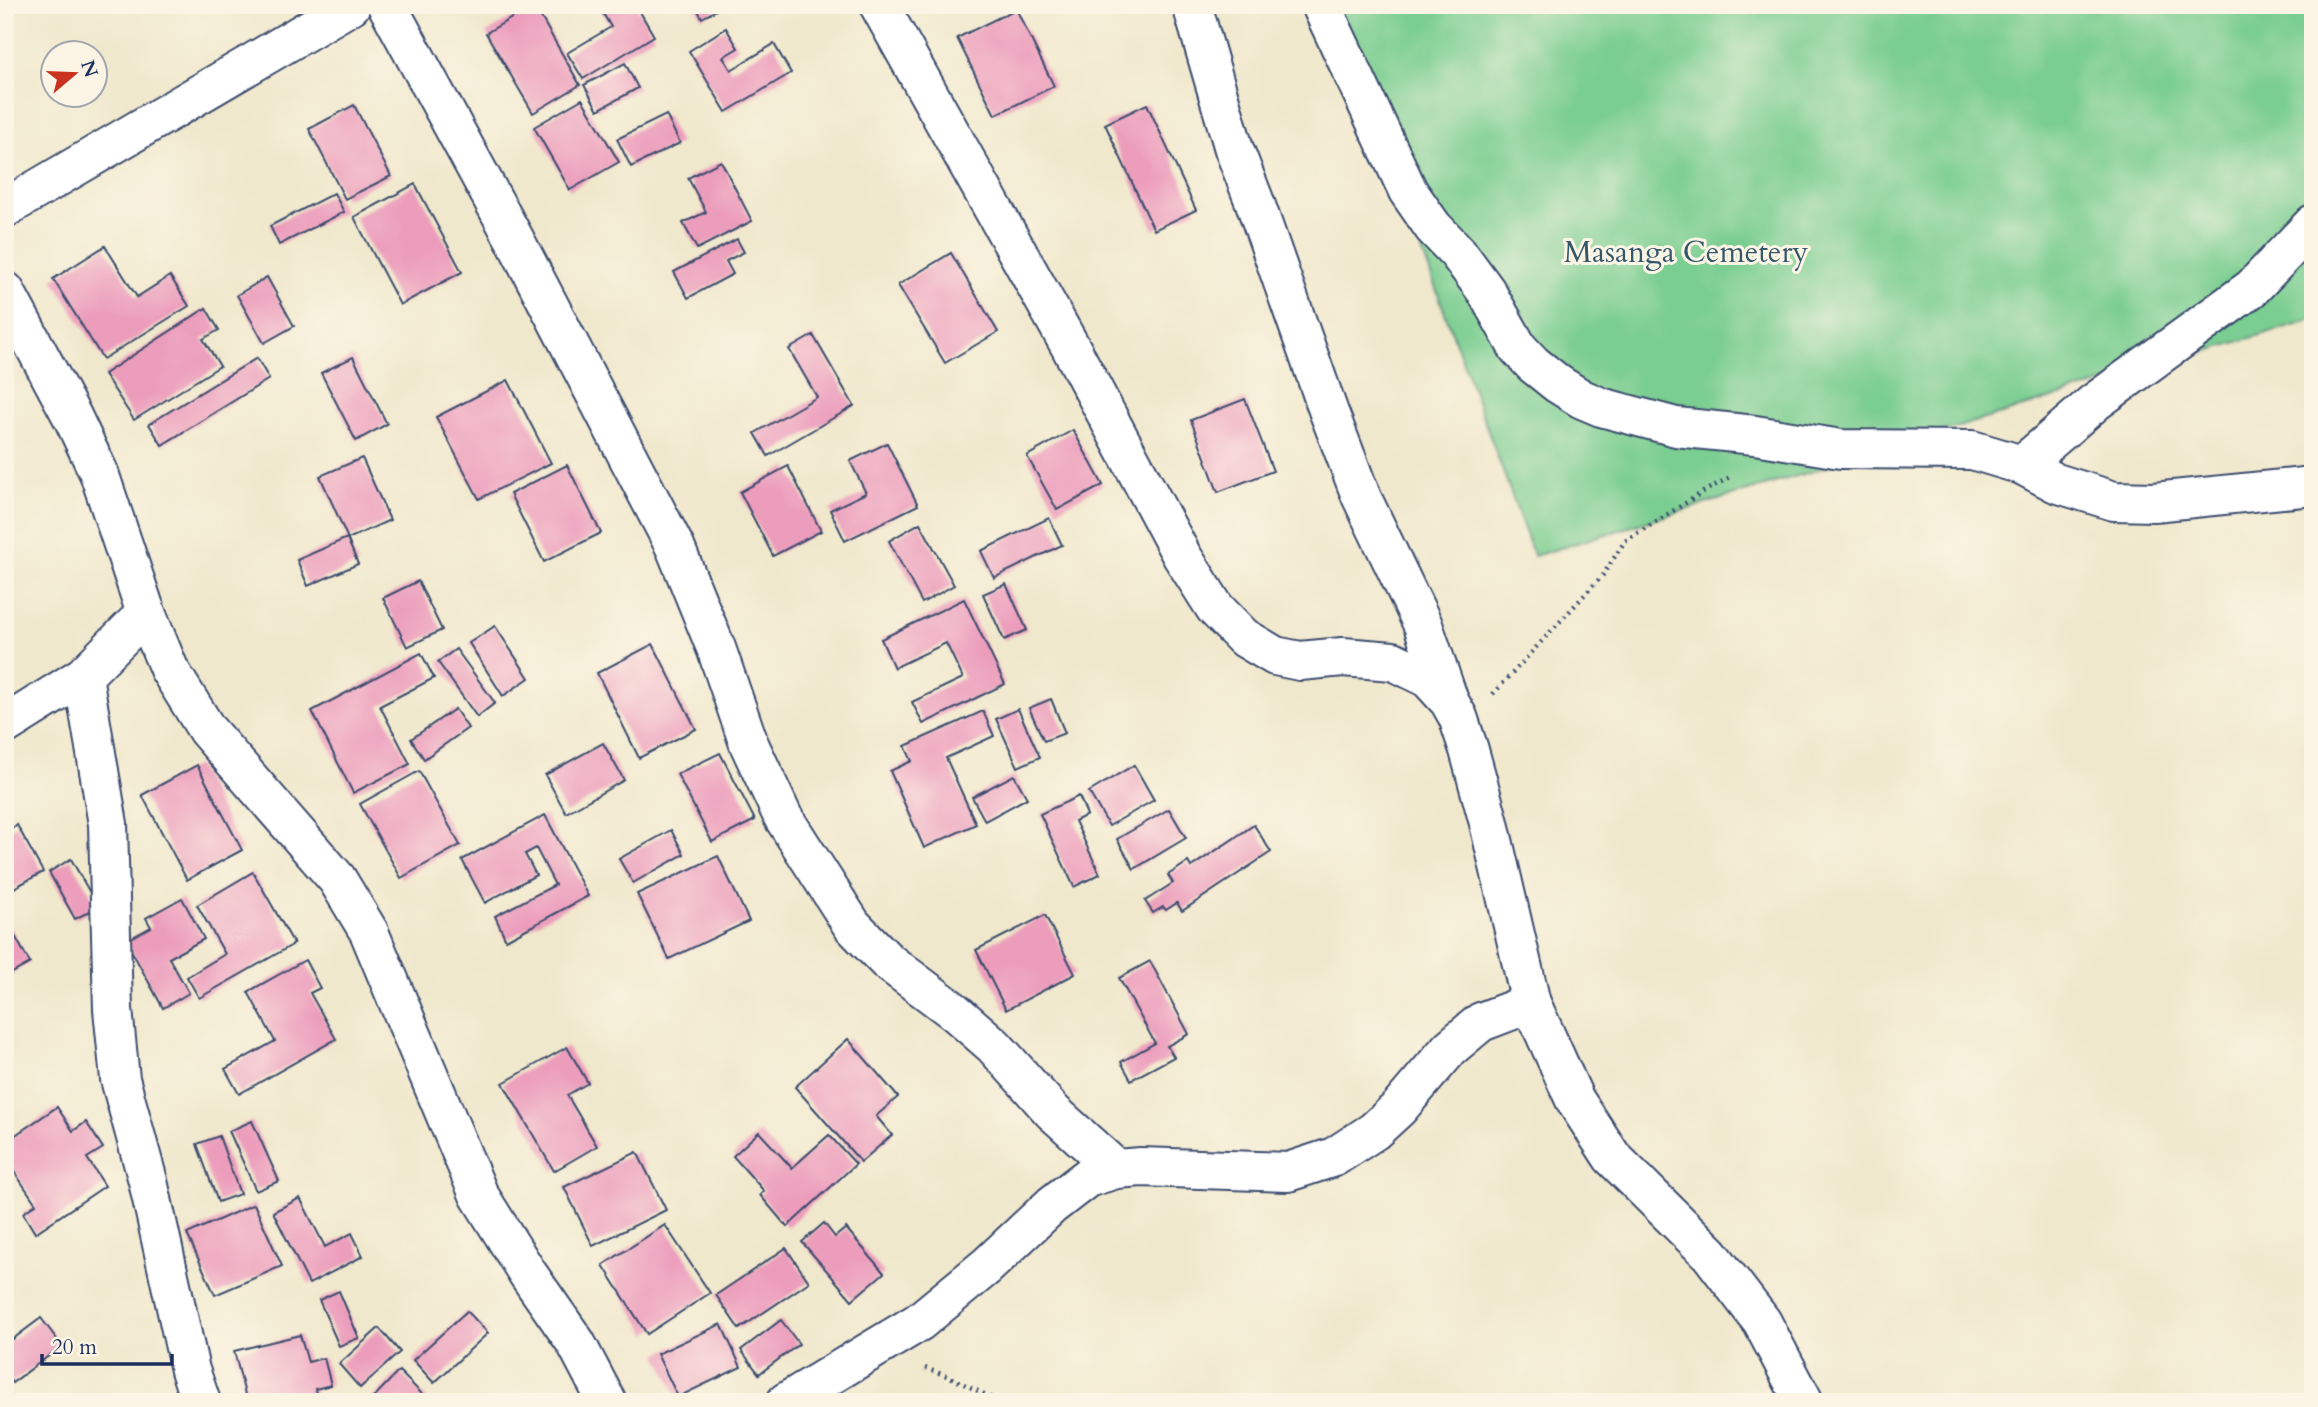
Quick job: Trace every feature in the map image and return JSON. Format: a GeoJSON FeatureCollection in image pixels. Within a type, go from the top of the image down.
{"type":"FeatureCollection","features":[{"type":"Feature","properties":{"kind":"street"},"geometry":{"type":"LineString","coordinates":[[5,208],[351,5]]}},
{"type":"Feature","properties":{"kind":"street"},"geometry":{"type":"LineString","coordinates":[[387,5],[515,240],[676,547],[716,648],[749,744],[783,817],[852,925],[887,961],[955,1012],[994,1046],[1053,1112],[1116,1168]]}},
{"type":"Feature","properties":{"kind":"street"},"geometry":{"type":"LineString","coordinates":[[879,5],[1069,346],[1182,556],[1215,608],[1242,637],[1275,656],[1300,661],[1343,657],[1393,662],[1428,678],[1455,714]]}},
{"type":"Feature","properties":{"kind":"street"},"geometry":{"type":"LineString","coordinates":[[1192,5],[1234,149],[1328,410],[1361,496],[1423,625],[1455,714],[1489,822],[1531,1003],[1575,1100],[1612,1157],[1710,1254],[1762,1322],[1804,1402]]}},
{"type":"Feature","properties":{"kind":"street"},"geometry":{"type":"LineString","coordinates":[[1321,5],[1408,191],[1433,227],[1458,253],[1486,290],[1518,348],[1558,384],[1601,407],[1676,427],[1755,435],[1841,449],[1972,450],[2022,465],[2056,483],[2114,501],[2154,502],[2313,486]]}},
{"type":"Feature","properties":{"kind":"street"},"geometry":{"type":"LineString","coordinates":[[2022,465],[2095,402],[2252,288],[2313,224]]}},
{"type":"Feature","properties":{"kind":"street"},"geometry":{"type":"LineString","coordinates":[[5,291],[73,418],[99,473],[146,613],[169,669],[207,730],[337,879],[369,932],[479,1195],[528,1274],[576,1343],[607,1402]]}},
{"type":"Feature","properties":{"kind":"street"},"geometry":{"type":"LineString","coordinates":[[5,725],[82,676],[146,613]]}},
{"type":"Feature","properties":{"kind":"street"},"geometry":{"type":"LineString","coordinates":[[82,676],[108,824],[113,996],[120,1079],[148,1181],[190,1370],[201,1402]]}},
{"type":"Feature","properties":{"kind":"street"},"geometry":{"type":"LineString","coordinates":[[786,1402],[919,1322],[987,1266],[1052,1205],[1087,1178],[1116,1168],[1140,1167],[1288,1172],[1334,1157],[1374,1130],[1399,1108],[1450,1048],[1481,1021],[1531,1003]]}},
{"type":"Feature","properties":{"kind":"path"},"geometry":{"type":"LineString","coordinates":[[1455,714],[1603,575],[1625,541],[1703,492],[1739,473]]}},
{"type":"Feature","properties":{"kind":"path"},"geometry":{"type":"LineString","coordinates":[[874,1350],[950,1377],[1000,1402]]}},
{"type":"Feature","properties":{"kind":"green space","name":"Masanga Cemetery"},"geometry":{"type":"Polygon","coordinates":[[[1332,5],[2313,5],[2313,319],[1534,556],[1332,5]]]}},
{"type":"Feature","properties":{"kind":"building"},"geometry":{"type":"Polygon","coordinates":[[[534,5],[580,85],[533,113],[486,33],[534,5]]]}},
{"type":"Feature","properties":{"kind":"building"},"geometry":{"type":"Polygon","coordinates":[[[598,5],[636,5],[654,36],[583,79],[567,53],[611,27],[598,5]]]}},
{"type":"Feature","properties":{"kind":"building"},"geometry":{"type":"Polygon","coordinates":[[[695,5],[725,5],[702,18],[695,5]]]}},
{"type":"Feature","properties":{"kind":"building"},"geometry":{"type":"Polygon","coordinates":[[[1016,9],[1054,86],[995,115],[957,38],[1016,9]]]}},
{"type":"Feature","properties":{"kind":"building"},"geometry":{"type":"Polygon","coordinates":[[[726,28],[738,48],[723,57],[731,70],[774,44],[791,73],[726,112],[689,51],[726,28]]]}},
{"type":"Feature","properties":{"kind":"building"},"geometry":{"type":"Polygon","coordinates":[[[625,63],[638,88],[598,110],[584,85],[625,63]]]}},
{"type":"Feature","properties":{"kind":"building"},"geometry":{"type":"Polygon","coordinates":[[[582,99],[619,162],[570,190],[534,127],[582,99]]]}},
{"type":"Feature","properties":{"kind":"building"},"geometry":{"type":"Polygon","coordinates":[[[1147,104],[1196,210],[1154,230],[1105,124],[1147,104]]]}},
{"type":"Feature","properties":{"kind":"building"},"geometry":{"type":"Polygon","coordinates":[[[354,105],[391,176],[345,199],[309,129],[354,105]]]}},
{"type":"Feature","properties":{"kind":"building"},"geometry":{"type":"Polygon","coordinates":[[[666,115],[680,143],[631,167],[617,139],[666,115]]]}},
{"type":"Feature","properties":{"kind":"building"},"geometry":{"type":"Polygon","coordinates":[[[721,161],[752,221],[697,249],[683,223],[706,212],[688,178],[721,161]]]}},
{"type":"Feature","properties":{"kind":"building"},"geometry":{"type":"Polygon","coordinates":[[[415,184],[462,272],[400,305],[354,217],[415,184]]]}},
{"type":"Feature","properties":{"kind":"building"},"geometry":{"type":"Polygon","coordinates":[[[334,193],[344,212],[279,245],[270,226],[334,193]]]}},
{"type":"Feature","properties":{"kind":"building"},"geometry":{"type":"Polygon","coordinates":[[[737,239],[744,252],[726,261],[733,274],[688,298],[674,272],[737,239]]]}},
{"type":"Feature","properties":{"kind":"building"},"geometry":{"type":"Polygon","coordinates":[[[105,246],[137,297],[170,276],[189,306],[103,359],[53,279],[105,246]]]}},
{"type":"Feature","properties":{"kind":"building"},"geometry":{"type":"Polygon","coordinates":[[[951,253],[998,332],[945,363],[898,285],[951,253]]]}},
{"type":"Feature","properties":{"kind":"building"},"geometry":{"type":"Polygon","coordinates":[[[267,277],[294,326],[264,343],[237,295],[267,277]]]}},
{"type":"Feature","properties":{"kind":"building"},"geometry":{"type":"Polygon","coordinates":[[[206,308],[219,330],[203,339],[220,366],[134,420],[104,374],[206,308]]]}},
{"type":"Feature","properties":{"kind":"building"},"geometry":{"type":"Polygon","coordinates":[[[813,335],[854,406],[768,456],[755,433],[817,397],[789,349],[813,335]]]}},
{"type":"Feature","properties":{"kind":"building"},"geometry":{"type":"Polygon","coordinates":[[[353,357],[387,424],[356,441],[321,373],[353,357]]]}},
{"type":"Feature","properties":{"kind":"building"},"geometry":{"type":"Polygon","coordinates":[[[257,358],[269,379],[162,445],[149,424],[257,358]]]}},
{"type":"Feature","properties":{"kind":"building"},"geometry":{"type":"Polygon","coordinates":[[[508,380],[551,463],[479,499],[436,417],[508,380]]]}},
{"type":"Feature","properties":{"kind":"building"},"geometry":{"type":"Polygon","coordinates":[[[1245,399],[1273,471],[1218,492],[1191,420],[1245,399]]]}},
{"type":"Feature","properties":{"kind":"building"},"geometry":{"type":"Polygon","coordinates":[[[1073,430],[1103,485],[1057,510],[1027,456],[1073,430]]]}},
{"type":"Feature","properties":{"kind":"building"},"geometry":{"type":"Polygon","coordinates":[[[887,443],[918,505],[845,541],[830,510],[866,493],[850,461],[887,443]]]}},
{"type":"Feature","properties":{"kind":"building"},"geometry":{"type":"Polygon","coordinates":[[[362,458],[390,520],[348,539],[320,476],[362,458]]]}},
{"type":"Feature","properties":{"kind":"building"},"geometry":{"type":"Polygon","coordinates":[[[567,465],[601,533],[544,562],[510,494],[567,465]]]}},
{"type":"Feature","properties":{"kind":"building"},"geometry":{"type":"Polygon","coordinates":[[[788,466],[821,531],[773,556],[740,492],[788,466]]]}},
{"type":"Feature","properties":{"kind":"building"},"geometry":{"type":"Polygon","coordinates":[[[1049,518],[1062,545],[994,578],[981,551],[1049,518]]]}},
{"type":"Feature","properties":{"kind":"building"},"geometry":{"type":"Polygon","coordinates":[[[920,523],[954,585],[922,603],[889,541],[920,523]]]}},
{"type":"Feature","properties":{"kind":"building"},"geometry":{"type":"Polygon","coordinates":[[[347,538],[358,564],[308,586],[297,560],[347,538]]]}},
{"type":"Feature","properties":{"kind":"building"},"geometry":{"type":"Polygon","coordinates":[[[418,581],[442,630],[407,647],[383,598],[418,581]]]}},
{"type":"Feature","properties":{"kind":"building"},"geometry":{"type":"Polygon","coordinates":[[[1006,584],[1027,630],[1004,640],[983,594],[1006,584]]]}},
{"type":"Feature","properties":{"kind":"building"},"geometry":{"type":"Polygon","coordinates":[[[964,599],[1005,684],[923,724],[912,702],[963,678],[946,643],[894,668],[881,639],[964,599]]]}},
{"type":"Feature","properties":{"kind":"building"},"geometry":{"type":"Polygon","coordinates":[[[495,626],[529,678],[503,696],[469,643],[495,626]]]}},
{"type":"Feature","properties":{"kind":"building"},"geometry":{"type":"Polygon","coordinates":[[[653,644],[696,729],[639,758],[597,673],[653,644]]]}},
{"type":"Feature","properties":{"kind":"building"},"geometry":{"type":"Polygon","coordinates":[[[456,649],[495,703],[477,717],[438,662],[456,649]]]}},
{"type":"Feature","properties":{"kind":"building"},"geometry":{"type":"Polygon","coordinates":[[[421,653],[434,678],[380,706],[410,764],[353,793],[312,711],[421,653]]]}},
{"type":"Feature","properties":{"kind":"building"},"geometry":{"type":"Polygon","coordinates":[[[1051,699],[1065,733],[1044,741],[1029,708],[1051,699]]]}},
{"type":"Feature","properties":{"kind":"building"},"geometry":{"type":"Polygon","coordinates":[[[455,709],[468,728],[424,759],[411,739],[455,709]]]}},
{"type":"Feature","properties":{"kind":"building"},"geometry":{"type":"Polygon","coordinates":[[[1018,709],[1040,757],[1018,767],[996,719],[1018,709]]]}},
{"type":"Feature","properties":{"kind":"building"},"geometry":{"type":"Polygon","coordinates":[[[983,711],[994,736],[946,758],[976,824],[924,848],[890,771],[912,761],[905,746],[983,711]]]}},
{"type":"Feature","properties":{"kind":"building"},"geometry":{"type":"Polygon","coordinates":[[[603,743],[624,780],[566,813],[545,775],[603,743]]]}},
{"type":"Feature","properties":{"kind":"building"},"geometry":{"type":"Polygon","coordinates":[[[720,753],[755,820],[712,842],[677,774],[720,753]]]}},
{"type":"Feature","properties":{"kind":"building"},"geometry":{"type":"Polygon","coordinates":[[[197,765],[242,850],[187,880],[142,795],[197,765]]]}},
{"type":"Feature","properties":{"kind":"building"},"geometry":{"type":"Polygon","coordinates":[[[1134,765],[1154,800],[1109,826],[1089,792],[1134,765]]]}},
{"type":"Feature","properties":{"kind":"building"},"geometry":{"type":"Polygon","coordinates":[[[419,771],[460,845],[401,878],[360,804],[419,771]]]}},
{"type":"Feature","properties":{"kind":"building"},"geometry":{"type":"Polygon","coordinates":[[[1014,775],[1027,798],[985,821],[972,797],[1014,775]]]}},
{"type":"Feature","properties":{"kind":"building"},"geometry":{"type":"Polygon","coordinates":[[[1079,796],[1087,815],[1075,821],[1100,874],[1074,887],[1040,814],[1079,796]]]}},
{"type":"Feature","properties":{"kind":"building"},"geometry":{"type":"Polygon","coordinates":[[[1169,809],[1186,838],[1134,869],[1117,839],[1169,809]]]}},
{"type":"Feature","properties":{"kind":"building"},"geometry":{"type":"Polygon","coordinates":[[[545,815],[588,896],[506,940],[495,916],[555,885],[536,848],[525,854],[536,875],[485,903],[462,860],[545,815]]]}},
{"type":"Feature","properties":{"kind":"building"},"geometry":{"type":"Polygon","coordinates":[[[17,825],[43,872],[5,893],[5,832],[17,825]]]}},
{"type":"Feature","properties":{"kind":"building"},"geometry":{"type":"Polygon","coordinates":[[[1254,825],[1271,852],[1182,911],[1177,903],[1166,910],[1163,907],[1153,913],[1145,901],[1173,883],[1168,875],[1188,862],[1191,867],[1254,825]]]}},
{"type":"Feature","properties":{"kind":"building"},"geometry":{"type":"Polygon","coordinates":[[[671,830],[684,854],[633,883],[619,859],[671,830]]]}},
{"type":"Feature","properties":{"kind":"building"},"geometry":{"type":"Polygon","coordinates":[[[718,856],[749,921],[669,959],[637,894],[718,856]]]}},
{"type":"Feature","properties":{"kind":"building"},"geometry":{"type":"Polygon","coordinates":[[[71,859],[98,907],[75,919],[49,872],[71,859]]]}},
{"type":"Feature","properties":{"kind":"building"},"geometry":{"type":"Polygon","coordinates":[[[253,872],[294,944],[199,998],[187,977],[225,954],[197,905],[253,872]]]}},
{"type":"Feature","properties":{"kind":"building"},"geometry":{"type":"Polygon","coordinates":[[[182,898],[204,939],[169,958],[189,993],[163,1008],[126,941],[151,927],[146,918],[182,898]]]}},
{"type":"Feature","properties":{"kind":"building"},"geometry":{"type":"Polygon","coordinates":[[[1045,915],[1075,974],[1006,1010],[976,950],[1045,915]]]}},
{"type":"Feature","properties":{"kind":"building"},"geometry":{"type":"Polygon","coordinates":[[[5,918],[30,963],[5,977],[5,918]]]}},
{"type":"Feature","properties":{"kind":"building"},"geometry":{"type":"Polygon","coordinates":[[[305,960],[320,988],[310,993],[336,1039],[239,1094],[225,1069],[275,1041],[248,992],[305,960]]]}},
{"type":"Feature","properties":{"kind":"building"},"geometry":{"type":"Polygon","coordinates":[[[1150,961],[1189,1034],[1167,1046],[1174,1057],[1131,1080],[1121,1062],[1155,1043],[1119,978],[1150,961]]]}},
{"type":"Feature","properties":{"kind":"building"},"geometry":{"type":"Polygon","coordinates":[[[848,1039],[898,1097],[876,1116],[892,1135],[861,1162],[795,1087],[848,1039]]]}},
{"type":"Feature","properties":{"kind":"building"},"geometry":{"type":"Polygon","coordinates":[[[567,1047],[588,1083],[567,1095],[597,1146],[554,1171],[503,1083],[567,1047]]]}},
{"type":"Feature","properties":{"kind":"building"},"geometry":{"type":"Polygon","coordinates":[[[57,1107],[73,1131],[86,1122],[103,1148],[87,1158],[105,1186],[35,1233],[23,1213],[36,1204],[5,1158],[5,1142],[57,1107]]]}},
{"type":"Feature","properties":{"kind":"building"},"geometry":{"type":"Polygon","coordinates":[[[252,1121],[279,1181],[256,1191],[229,1131],[252,1121]]]}},
{"type":"Feature","properties":{"kind":"building"},"geometry":{"type":"Polygon","coordinates":[[[759,1132],[792,1168],[829,1135],[856,1164],[787,1227],[760,1195],[764,1191],[733,1156],[759,1132]]]}},
{"type":"Feature","properties":{"kind":"building"},"geometry":{"type":"Polygon","coordinates":[[[219,1136],[240,1194],[218,1202],[197,1144],[219,1136]]]}},
{"type":"Feature","properties":{"kind":"building"},"geometry":{"type":"Polygon","coordinates":[[[637,1152],[666,1210],[593,1246],[564,1187],[637,1152]]]}},
{"type":"Feature","properties":{"kind":"building"},"geometry":{"type":"Polygon","coordinates":[[[300,1198],[325,1247],[352,1233],[363,1256],[309,1284],[273,1212],[300,1198]]]}},
{"type":"Feature","properties":{"kind":"building"},"geometry":{"type":"Polygon","coordinates":[[[254,1204],[282,1266],[215,1295],[187,1234],[254,1204]]]}},
{"type":"Feature","properties":{"kind":"building"},"geometry":{"type":"Polygon","coordinates":[[[824,1223],[835,1237],[846,1228],[884,1273],[852,1300],[802,1242],[824,1223]]]}},
{"type":"Feature","properties":{"kind":"building"},"geometry":{"type":"Polygon","coordinates":[[[665,1225],[710,1293],[647,1334],[603,1265],[665,1225]]]}},
{"type":"Feature","properties":{"kind":"building"},"geometry":{"type":"Polygon","coordinates":[[[786,1248],[809,1282],[739,1329],[716,1295],[786,1248]]]}},
{"type":"Feature","properties":{"kind":"building"},"geometry":{"type":"Polygon","coordinates":[[[339,1291],[359,1338],[339,1346],[319,1300],[339,1291]]]}},
{"type":"Feature","properties":{"kind":"building"},"geometry":{"type":"Polygon","coordinates":[[[467,1311],[488,1333],[434,1383],[413,1360],[467,1311]]]}},
{"type":"Feature","properties":{"kind":"building"},"geometry":{"type":"Polygon","coordinates":[[[41,1318],[62,1346],[12,1383],[5,1373],[5,1345],[41,1318]]]}},
{"type":"Feature","properties":{"kind":"building"},"geometry":{"type":"Polygon","coordinates":[[[781,1320],[799,1344],[759,1374],[741,1350],[781,1320]]]}},
{"type":"Feature","properties":{"kind":"building"},"geometry":{"type":"Polygon","coordinates":[[[721,1324],[741,1367],[678,1397],[657,1354],[721,1324]]]}},
{"type":"Feature","properties":{"kind":"building"},"geometry":{"type":"Polygon","coordinates":[[[379,1328],[400,1352],[360,1388],[339,1364],[379,1328]]]}},
{"type":"Feature","properties":{"kind":"building"},"geometry":{"type":"Polygon","coordinates":[[[300,1335],[308,1362],[324,1358],[331,1385],[315,1389],[318,1402],[247,1402],[234,1351],[300,1335]]]}},
{"type":"Feature","properties":{"kind":"building"},"geometry":{"type":"Polygon","coordinates":[[[399,1371],[430,1402],[369,1402],[399,1371]]]}}]}
